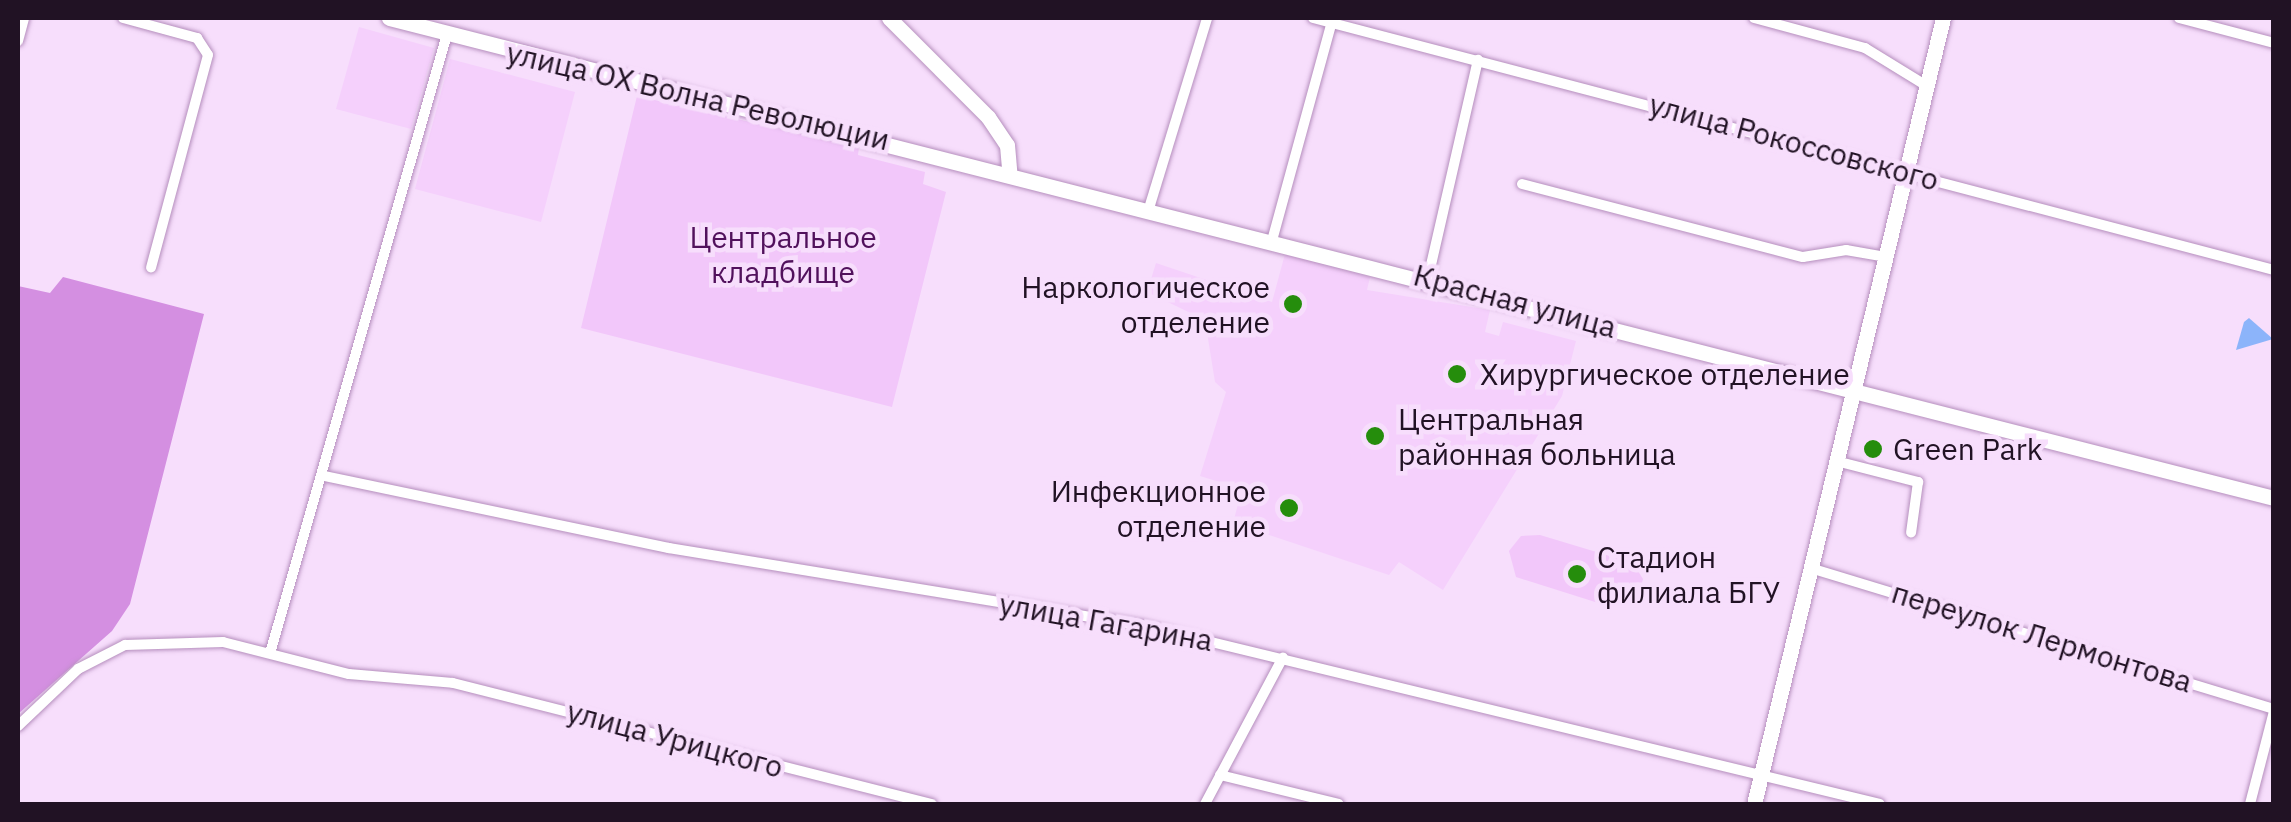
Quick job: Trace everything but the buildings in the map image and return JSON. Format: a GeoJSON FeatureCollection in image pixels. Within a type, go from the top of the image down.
{"type":"FeatureCollection","features":[{"type":"Feature","properties":{"kind":"main road","name":"улица ОХ Волна Революции"},"geometry":{"type":"LineString","coordinates":[[389,18],[1009,170]]}},
{"type":"Feature","properties":{"kind":"main road"},"geometry":{"type":"LineString","coordinates":[[889,18],[1044,178]]}},
{"type":"Feature","properties":{"kind":"main road"},"geometry":{"type":"LineString","coordinates":[[1754,804],[1944,18]]}},
{"type":"Feature","properties":{"kind":"main road"},"geometry":{"type":"LineString","coordinates":[[1001,134],[1009,170]]}},
{"type":"Feature","properties":{"kind":"main road","name":"Красная улица"},"geometry":{"type":"LineString","coordinates":[[1009,170],[2274,498]]}},
{"type":"Feature","properties":{"kind":"street"},"geometry":{"type":"LineString","coordinates":[[18,41],[24,18]]}},
{"type":"Feature","properties":{"kind":"street"},"geometry":{"type":"LineString","coordinates":[[123,18],[197,38],[208,54],[151,268]]}},
{"type":"Feature","properties":{"kind":"street"},"geometry":{"type":"LineString","coordinates":[[1150,205],[1207,18]]}},
{"type":"Feature","properties":{"kind":"street","name":"улица Рокоссовского"},"geometry":{"type":"LineString","coordinates":[[1313,18],[2274,270]]}},
{"type":"Feature","properties":{"kind":"street"},"geometry":{"type":"LineString","coordinates":[[1754,18],[1864,48],[1927,86]]}},
{"type":"Feature","properties":{"kind":"street"},"geometry":{"type":"LineString","coordinates":[[2179,18],[2274,43]]}},
{"type":"Feature","properties":{"kind":"street"},"geometry":{"type":"LineString","coordinates":[[1273,237],[1332,20]]}},
{"type":"Feature","properties":{"kind":"street"},"geometry":{"type":"LineString","coordinates":[[271,650],[324,476],[446,34]]}},
{"type":"Feature","properties":{"kind":"street"},"geometry":{"type":"LineString","coordinates":[[1428,278],[1478,60]]}},
{"type":"Feature","properties":{"kind":"street"},"geometry":{"type":"LineString","coordinates":[[1522,184],[1802,256],[1846,250],[1885,258]]}},
{"type":"Feature","properties":{"kind":"street"},"geometry":{"type":"LineString","coordinates":[[1836,461],[1918,482],[1911,533]]}},
{"type":"Feature","properties":{"kind":"street","name":"улица Гагарина"},"geometry":{"type":"LineString","coordinates":[[324,476],[669,548],[1080,613],[1283,658],[1880,804]]}},
{"type":"Feature","properties":{"kind":"street","name":"переулок Лермонтова"},"geometry":{"type":"LineString","coordinates":[[1810,568],[2274,710]]}},
{"type":"Feature","properties":{"kind":"street","name":"улица Урицкого"},"geometry":{"type":"LineString","coordinates":[[18,726],[78,669],[125,644],[188,640],[271,650],[334,671],[418,680],[932,804]]}},
{"type":"Feature","properties":{"kind":"street"},"geometry":{"type":"LineString","coordinates":[[1205,804],[1283,658]]}},
{"type":"Feature","properties":{"kind":"street"},"geometry":{"type":"LineString","coordinates":[[2250,804],[2274,710]]}},
{"type":"Feature","properties":{"kind":"street"},"geometry":{"type":"LineString","coordinates":[[1220,775],[1338,804]]}},
{"type":"Feature","properties":{"kind":"shaded area"},"geometry":{"type":"Polygon","coordinates":[[[359,27],[434,48],[411,129],[336,109],[359,27]]]}},
{"type":"Feature","properties":{"kind":"shaded area"},"geometry":{"type":"Polygon","coordinates":[[[450,59],[575,92],[541,222],[415,189],[450,59]]]}},
{"type":"Feature","properties":{"kind":"shaded area","name":"Центральная районная больница"},"geometry":{"type":"Polygon","coordinates":[[[1285,254],[1370,277],[1367,290],[1490,310],[1485,332],[1499,336],[1503,322],[1576,341],[1562,396],[1443,590],[1399,562],[1389,575],[1233,523],[1242,489],[1200,476],[1226,392],[1215,382],[1205,320],[1147,292],[1156,263],[1272,302],[1285,254]]]}},
{"type":"Feature","properties":{"kind":"shaded area"},"geometry":{"type":"Polygon","coordinates":[[[63,277],[204,314],[130,604],[112,631],[18,714],[18,286],[50,293],[63,277]]]}},
{"type":"Feature","properties":{"kind":"green space","name":"Центральное кладбище"},"geometry":{"type":"Polygon","coordinates":[[[637,96],[859,147],[858,155],[925,172],[923,184],[946,192],[892,407],[581,328],[637,96]]]}},
{"type":"Feature","properties":{"kind":"green space","name":"Стадион филиала БГУ"},"geometry":{"type":"Polygon","coordinates":[[[1540,535],[1633,563],[1643,579],[1638,598],[1611,607],[1516,577],[1509,551],[1521,536],[1540,535]]]}},
{"type":"Feature","properties":{"kind":"water"},"geometry":{"type":"Polygon","coordinates":[[[2249,318],[2273,339],[2236,350],[2244,322],[2249,318]]]}},
{"type":"Feature","properties":{"kind":"place","name":"Наркологическое отделение"},"geometry":{"type":"Point","coordinates":[1293,304]}},
{"type":"Feature","properties":{"kind":"place","name":"Хирургическое отделение"},"geometry":{"type":"Point","coordinates":[1457,374]}},
{"type":"Feature","properties":{"kind":"place","name":"Центральная районная больница"},"geometry":{"type":"Point","coordinates":[1375,436]}},
{"type":"Feature","properties":{"kind":"place","name":"Green Park"},"geometry":{"type":"Point","coordinates":[1873,449]}},
{"type":"Feature","properties":{"kind":"place","name":"Инфекционное отделение"},"geometry":{"type":"Point","coordinates":[1289,508]}},
{"type":"Feature","properties":{"kind":"place","name":"Стадион филиала БГУ"},"geometry":{"type":"Point","coordinates":[1577,574]}}]}
